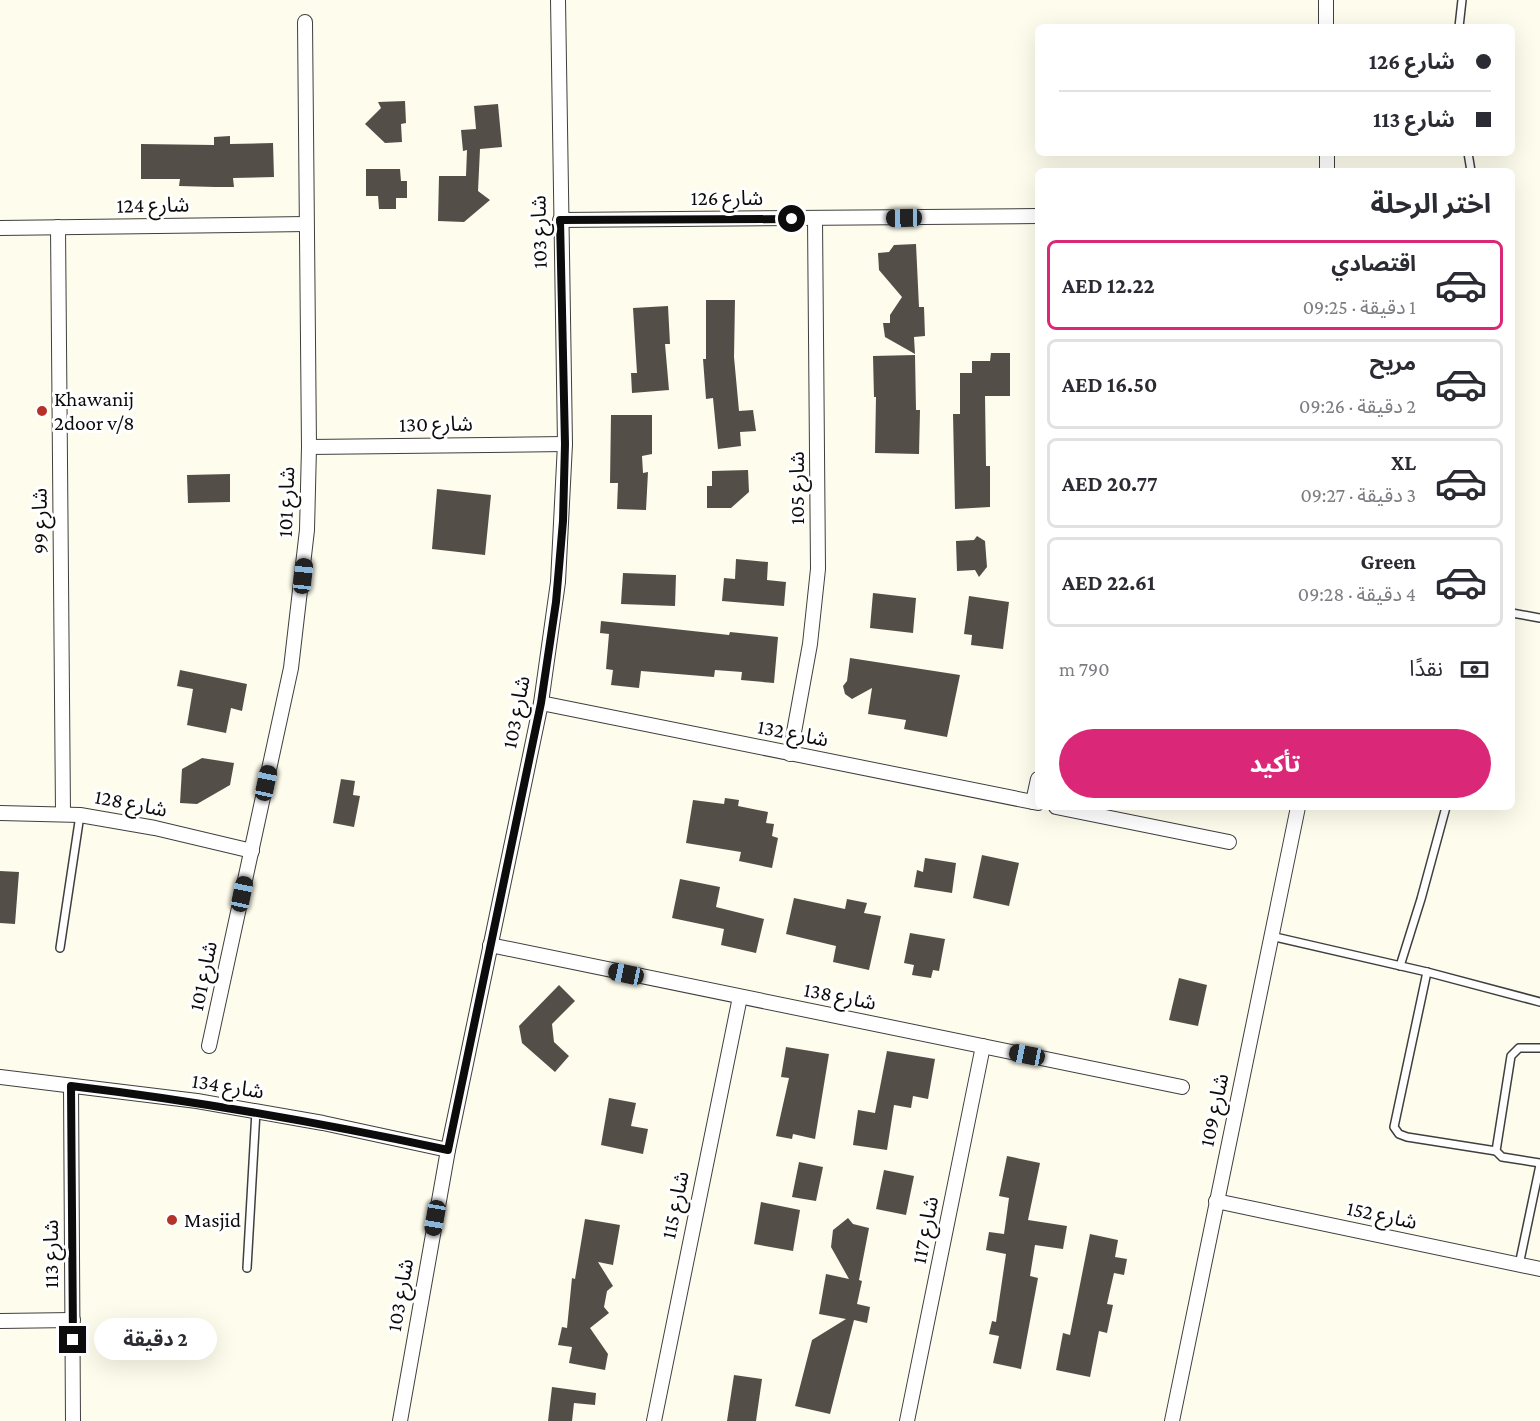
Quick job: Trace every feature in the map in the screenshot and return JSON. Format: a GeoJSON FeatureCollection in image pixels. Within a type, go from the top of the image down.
{"type":"FeatureCollection","features":[{"type":"Feature","properties":{"kind":"street","name":"شارع 103"},"geometry":{"type":"LineString","coordinates":[[400,1421],[448,1150],[541,703],[558,582],[565,444],[558,0]]}},
{"type":"Feature","properties":{"kind":"street"},"geometry":{"type":"LineString","coordinates":[[1326,0],[1326,24]]}},
{"type":"Feature","properties":{"kind":"street","name":"شارع 101"},"geometry":{"type":"LineString","coordinates":[[209,1046],[291,668],[307,530],[309,447],[304,22]]}},
{"type":"Feature","properties":{"kind":"street","name":"شارع 126"},"geometry":{"type":"LineString","coordinates":[[560,220],[1035,216]]}},
{"type":"Feature","properties":{"kind":"street","name":"شارع 105"},"geometry":{"type":"LineString","coordinates":[[789,754],[810,644],[818,569],[815,219]]}},
{"type":"Feature","properties":{"kind":"street","name":"شارع 124"},"geometry":{"type":"LineString","coordinates":[[0,228],[306,224]]}},
{"type":"Feature","properties":{"kind":"street","name":"شارع 99"},"geometry":{"type":"LineString","coordinates":[[58,227],[63,813]]}},
{"type":"Feature","properties":{"kind":"street","name":"شارع 130"},"geometry":{"type":"LineString","coordinates":[[309,447],[565,444]]}},
{"type":"Feature","properties":{"kind":"street","name":"شارع 132"},"geometry":{"type":"LineString","coordinates":[[541,703],[1035,803]]}},
{"type":"Feature","properties":{"kind":"street"},"geometry":{"type":"LineString","coordinates":[[1071,810],[1229,842]]}},
{"type":"Feature","properties":{"kind":"street","name":"شارع 109"},"geometry":{"type":"LineString","coordinates":[[1172,1421],[1297,810]]}},
{"type":"Feature","properties":{"kind":"street","name":"شارع 128"},"geometry":{"type":"LineString","coordinates":[[0,813],[80,815],[155,828],[252,850]]}},
{"type":"Feature","properties":{"kind":"street","name":"شارع 138"},"geometry":{"type":"LineString","coordinates":[[490,945],[1182,1087]]}},
{"type":"Feature","properties":{"kind":"street","name":"شارع 115"},"geometry":{"type":"LineString","coordinates":[[654,1421],[740,997]]}},
{"type":"Feature","properties":{"kind":"street","name":"شارع 117"},"geometry":{"type":"LineString","coordinates":[[907,1421],[983,1046]]}},
{"type":"Feature","properties":{"kind":"street","name":"شارع 134"},"geometry":{"type":"LineString","coordinates":[[0,1077],[256,1111],[448,1150]]}},
{"type":"Feature","properties":{"kind":"street","name":"شارع 113"},"geometry":{"type":"LineString","coordinates":[[71,1086],[74,1421]]}},
{"type":"Feature","properties":{"kind":"street","name":"شارع 152"},"geometry":{"type":"LineString","coordinates":[[1216,1201],[1540,1269]]}},
{"type":"Feature","properties":{"kind":"street"},"geometry":{"type":"LineString","coordinates":[[0,1321],[73,1320]]}},
{"type":"Feature","properties":{"kind":"lane"},"geometry":{"type":"LineString","coordinates":[[1459,24],[1462,0]]}},
{"type":"Feature","properties":{"kind":"lane"},"geometry":{"type":"LineString","coordinates":[[1515,614],[1540,618]]}},
{"type":"Feature","properties":{"kind":"lane"},"geometry":{"type":"LineString","coordinates":[[1400,966],[1445,810]]}},
{"type":"Feature","properties":{"kind":"lane"},"geometry":{"type":"LineString","coordinates":[[60,948],[80,815]]}},
{"type":"Feature","properties":{"kind":"lane"},"geometry":{"type":"LineString","coordinates":[[1272,936],[1427,972],[1540,1002]]}},
{"type":"Feature","properties":{"kind":"lane"},"geometry":{"type":"LineString","coordinates":[[1427,972],[1394,1127],[1399,1134],[1407,1137],[1496,1151],[1502,1157],[1540,1164],[1519,1265]]}},
{"type":"Feature","properties":{"kind":"lane"},"geometry":{"type":"LineString","coordinates":[[1496,1151],[1511,1056],[1519,1048],[1540,1048]]}},
{"type":"Feature","properties":{"kind":"lane"},"geometry":{"type":"LineString","coordinates":[[247,1268],[256,1111]]}},
{"type":"Feature","properties":{"kind":"building"},"geometry":{"type":"Polygon","coordinates":[[[405,101],[406,123],[401,124],[402,142],[385,143],[365,124],[381,108],[378,102],[405,101]]]}},
{"type":"Feature","properties":{"kind":"building"},"geometry":{"type":"Polygon","coordinates":[[[498,104],[502,147],[480,149],[478,191],[490,200],[464,222],[438,221],[439,176],[466,176],[467,150],[463,151],[461,130],[476,129],[474,106],[498,104]]]}},
{"type":"Feature","properties":{"kind":"building"},"geometry":{"type":"Polygon","coordinates":[[[230,136],[230,144],[273,143],[274,177],[233,178],[234,187],[179,186],[180,179],[141,179],[141,144],[214,145],[214,137],[230,136]]]}},
{"type":"Feature","properties":{"kind":"building"},"geometry":{"type":"Polygon","coordinates":[[[366,169],[400,169],[401,181],[407,181],[407,198],[396,198],[396,209],[379,209],[378,196],[366,196],[366,169]]]}},
{"type":"Feature","properties":{"kind":"building"},"geometry":{"type":"Polygon","coordinates":[[[916,244],[919,307],[924,307],[925,336],[914,337],[915,354],[885,337],[883,323],[890,323],[890,315],[902,297],[879,270],[878,253],[889,252],[894,245],[916,244]]]}},
{"type":"Feature","properties":{"kind":"building"},"geometry":{"type":"Polygon","coordinates":[[[706,300],[735,300],[734,357],[739,411],[753,410],[756,431],[740,432],[741,446],[718,449],[713,398],[706,399],[703,359],[706,359],[706,300]]]}},
{"type":"Feature","properties":{"kind":"building"},"geometry":{"type":"Polygon","coordinates":[[[668,306],[670,344],[665,344],[669,390],[632,393],[631,373],[637,373],[633,308],[668,306]]]}},
{"type":"Feature","properties":{"kind":"building"},"geometry":{"type":"Polygon","coordinates":[[[991,353],[1010,353],[1010,396],[985,396],[986,466],[990,466],[990,507],[955,509],[953,414],[960,414],[960,373],[972,373],[972,361],[990,361],[991,353]]]}},
{"type":"Feature","properties":{"kind":"building"},"geometry":{"type":"Polygon","coordinates":[[[915,355],[916,410],[920,410],[919,454],[875,453],[876,397],[874,397],[873,356],[915,355]]]}},
{"type":"Feature","properties":{"kind":"building"},"geometry":{"type":"Polygon","coordinates":[[[611,415],[652,415],[652,454],[642,456],[643,473],[648,472],[646,510],[617,509],[618,483],[610,483],[611,415]]]}},
{"type":"Feature","properties":{"kind":"building"},"geometry":{"type":"Polygon","coordinates":[[[748,470],[749,492],[731,508],[707,508],[707,486],[712,486],[712,471],[748,470]]]}},
{"type":"Feature","properties":{"kind":"building"},"geometry":{"type":"Polygon","coordinates":[[[230,474],[230,502],[188,503],[187,475],[230,474]]]}},
{"type":"Feature","properties":{"kind":"building"},"geometry":{"type":"Polygon","coordinates":[[[437,489],[491,495],[485,555],[432,549],[437,489]]]}},
{"type":"Feature","properties":{"kind":"building"},"geometry":{"type":"Polygon","coordinates":[[[977,536],[985,541],[987,567],[979,577],[975,570],[957,571],[956,541],[974,540],[977,536]]]}},
{"type":"Feature","properties":{"kind":"building"},"geometry":{"type":"Polygon","coordinates":[[[736,559],[768,562],[767,580],[786,582],[784,606],[722,601],[724,578],[735,579],[736,559]]]}},
{"type":"Feature","properties":{"kind":"building"},"geometry":{"type":"Polygon","coordinates":[[[623,573],[676,575],[675,606],[621,604],[623,573]]]}},
{"type":"Feature","properties":{"kind":"building"},"geometry":{"type":"Polygon","coordinates":[[[873,593],[916,598],[913,633],[870,628],[873,593]]]}},
{"type":"Feature","properties":{"kind":"building"},"geometry":{"type":"Polygon","coordinates":[[[969,596],[1009,602],[1003,649],[971,645],[972,635],[964,634],[969,596]]]}},
{"type":"Feature","properties":{"kind":"building"},"geometry":{"type":"Polygon","coordinates":[[[601,621],[729,635],[730,632],[778,637],[774,683],[741,680],[742,672],[715,670],[714,677],[641,671],[639,688],[611,685],[613,670],[606,669],[609,634],[600,633],[601,621]]]}},
{"type":"Feature","properties":{"kind":"building"},"geometry":{"type":"Polygon","coordinates":[[[850,658],[960,675],[947,737],[904,729],[906,720],[868,714],[872,688],[852,699],[845,694],[843,686],[847,681],[850,658]]]}},
{"type":"Feature","properties":{"kind":"building"},"geometry":{"type":"Polygon","coordinates":[[[180,670],[247,684],[242,711],[231,708],[226,733],[187,725],[193,689],[177,686],[180,670]]]}},
{"type":"Feature","properties":{"kind":"building"},"geometry":{"type":"Polygon","coordinates":[[[202,758],[234,763],[230,785],[197,804],[180,803],[182,769],[202,758]]]}},
{"type":"Feature","properties":{"kind":"building"},"geometry":{"type":"Polygon","coordinates":[[[341,779],[355,781],[353,795],[360,796],[354,827],[333,823],[341,779]]]}},
{"type":"Feature","properties":{"kind":"building"},"geometry":{"type":"Polygon","coordinates":[[[725,798],[739,800],[738,806],[768,812],[766,823],[774,824],[772,836],[778,838],[772,868],[739,861],[741,852],[686,843],[693,800],[724,804],[725,798]]]}},
{"type":"Feature","properties":{"kind":"building"},"geometry":{"type":"Polygon","coordinates":[[[982,855],[1019,863],[1009,906],[973,898],[982,855]]]}},
{"type":"Feature","properties":{"kind":"building"},"geometry":{"type":"Polygon","coordinates":[[[925,858],[956,863],[952,893],[914,887],[917,870],[923,872],[925,858]]]}},
{"type":"Feature","properties":{"kind":"building"},"geometry":{"type":"Polygon","coordinates":[[[0,871],[19,872],[15,924],[0,923],[0,871]]]}},
{"type":"Feature","properties":{"kind":"building"},"geometry":{"type":"Polygon","coordinates":[[[680,879],[720,887],[716,907],[764,919],[756,953],[721,945],[724,929],[672,918],[680,879]]]}},
{"type":"Feature","properties":{"kind":"building"},"geometry":{"type":"Polygon","coordinates":[[[794,898],[845,909],[847,899],[867,903],[864,913],[881,916],[869,970],[833,962],[836,946],[786,934],[794,898]]]}},
{"type":"Feature","properties":{"kind":"building"},"geometry":{"type":"Polygon","coordinates":[[[910,933],[945,939],[939,971],[933,970],[931,978],[912,975],[914,965],[904,963],[910,933]]]}},
{"type":"Feature","properties":{"kind":"building"},"geometry":{"type":"Polygon","coordinates":[[[1179,978],[1207,985],[1198,1026],[1169,1020],[1179,978]]]}},
{"type":"Feature","properties":{"kind":"building"},"geometry":{"type":"Polygon","coordinates":[[[559,985],[575,1001],[552,1024],[554,1042],[569,1056],[555,1072],[522,1043],[519,1026],[559,985]]]}},
{"type":"Feature","properties":{"kind":"building"},"geometry":{"type":"Polygon","coordinates":[[[786,1047],[829,1054],[815,1139],[793,1134],[792,1139],[776,1136],[789,1078],[781,1077],[786,1047]]]}},
{"type":"Feature","properties":{"kind":"building"},"geometry":{"type":"Polygon","coordinates":[[[887,1051],[935,1059],[928,1099],[913,1096],[911,1108],[894,1105],[887,1150],[853,1145],[858,1110],[875,1113],[887,1051]]]}},
{"type":"Feature","properties":{"kind":"building"},"geometry":{"type":"Polygon","coordinates":[[[609,1098],[636,1103],[631,1126],[648,1129],[643,1154],[601,1145],[609,1098]]]}},
{"type":"Feature","properties":{"kind":"building"},"geometry":{"type":"Polygon","coordinates":[[[1007,1156],[1040,1163],[1028,1220],[1067,1226],[1063,1249],[1035,1245],[1030,1276],[1038,1278],[1021,1369],[993,1363],[999,1336],[989,1334],[992,1321],[996,1322],[1006,1254],[986,1250],[989,1232],[1004,1234],[1009,1198],[999,1196],[1007,1156]]]}},
{"type":"Feature","properties":{"kind":"building"},"geometry":{"type":"Polygon","coordinates":[[[799,1162],[823,1167],[816,1201],[792,1197],[799,1162]]]}},
{"type":"Feature","properties":{"kind":"building"},"geometry":{"type":"Polygon","coordinates":[[[884,1170],[914,1176],[906,1215],[876,1209],[884,1170]]]}},
{"type":"Feature","properties":{"kind":"building"},"geometry":{"type":"Polygon","coordinates":[[[761,1202],[800,1210],[793,1251],[754,1244],[761,1202]]]}},
{"type":"Feature","properties":{"kind":"building"},"geometry":{"type":"Polygon","coordinates":[[[848,1218],[853,1224],[869,1228],[857,1304],[870,1307],[867,1323],[854,1320],[830,1414],[795,1406],[812,1340],[846,1319],[819,1314],[826,1274],[849,1279],[831,1247],[833,1230],[848,1218]]]}},
{"type":"Feature","properties":{"kind":"building"},"geometry":{"type":"Polygon","coordinates":[[[585,1219],[620,1225],[613,1265],[598,1262],[613,1286],[607,1291],[604,1307],[609,1313],[590,1328],[608,1354],[605,1370],[569,1363],[572,1347],[558,1345],[562,1327],[567,1328],[572,1278],[575,1279],[585,1219]]]}},
{"type":"Feature","properties":{"kind":"building"},"geometry":{"type":"Polygon","coordinates":[[[1090,1234],[1118,1240],[1115,1257],[1127,1259],[1124,1275],[1114,1273],[1107,1304],[1113,1305],[1107,1333],[1099,1331],[1090,1377],[1056,1370],[1063,1333],[1070,1335],[1090,1234]]]}},
{"type":"Feature","properties":{"kind":"building"},"geometry":{"type":"Polygon","coordinates":[[[734,1375],[762,1379],[756,1421],[727,1421],[734,1375]]]}},
{"type":"Feature","properties":{"kind":"building"},"geometry":{"type":"Polygon","coordinates":[[[552,1387],[596,1393],[595,1405],[574,1403],[572,1421],[548,1421],[552,1387]]]}},
{"type":"Feature","properties":{"kind":"place","name":"Khawanij 2door v/8"},"geometry":{"type":"Point","coordinates":[42,411]}},
{"type":"Feature","properties":{"kind":"place","name":"Masjid"},"geometry":{"type":"Point","coordinates":[172,1220]}},
{"type":"Feature","properties":{"kind":"route"},"geometry":{"type":"LineString","coordinates":[[73,1340],[71,1086],[197,1101],[323,1123],[448,1150],[541,703],[556,602],[563,521],[565,444],[560,220],[792,219]]}}]}
